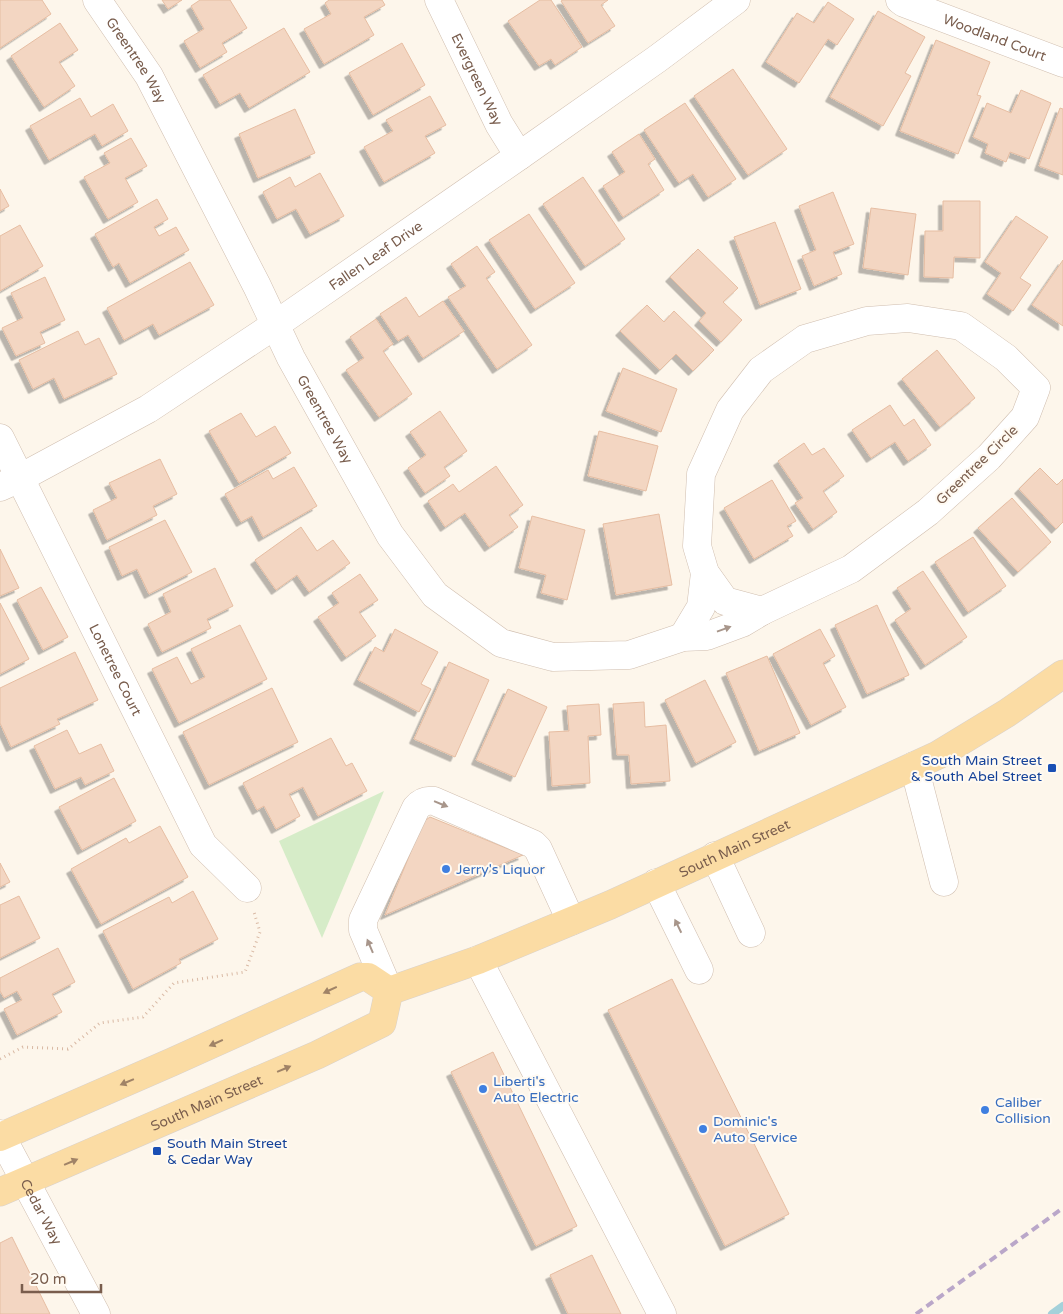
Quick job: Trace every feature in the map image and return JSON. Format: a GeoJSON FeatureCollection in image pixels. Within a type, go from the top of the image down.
{"type":"FeatureCollection","features":[{"type":"Feature","properties":{"kind":"main road","name":"South Main Street"},"geometry":{"type":"LineString","coordinates":[[0,1192],[317,1055],[382,1023],[390,991],[478,960],[571,921],[938,755],[1007,713],[1063,675]]}},
{"type":"Feature","properties":{"kind":"main road"},"geometry":{"type":"LineString","coordinates":[[0,1135],[172,1062],[360,976],[368,977],[390,991]]}},
{"type":"Feature","properties":{"kind":"street","name":"Greentree Way"},"geometry":{"type":"LineString","coordinates":[[97,0],[149,76],[257,286],[291,358],[390,535],[435,595],[501,643],[554,657],[629,655],[683,637],[707,636],[742,623],[762,612]]}},
{"type":"Feature","properties":{"kind":"street","name":"Evergreen Way"},"geometry":{"type":"LineString","coordinates":[[438,0],[499,124],[519,156]]}},
{"type":"Feature","properties":{"kind":"street","name":"Fallen Leaf Drive"},"geometry":{"type":"LineString","coordinates":[[10,483],[148,409],[275,325],[519,156],[736,0]]}},
{"type":"Feature","properties":{"kind":"street","name":"Woodland Court"},"geometry":{"type":"LineString","coordinates":[[900,0],[1063,63]]}},
{"type":"Feature","properties":{"kind":"street","name":"Greentree Circle"},"geometry":{"type":"LineString","coordinates":[[908,318],[961,326],[1006,358],[1036,388],[1025,417],[989,458],[928,512],[851,569],[762,612],[726,601],[705,573],[697,546],[701,474],[730,410],[761,370],[805,339],[867,322],[908,318]]}},
{"type":"Feature","properties":{"kind":"street","name":"Lonetree Court"},"geometry":{"type":"LineString","coordinates":[[0,438],[10,483],[203,845],[247,888]]}},
{"type":"Feature","properties":{"kind":"street"},"geometry":{"type":"LineString","coordinates":[[683,637],[701,607],[705,573]]}},
{"type":"Feature","properties":{"kind":"street"},"geometry":{"type":"LineString","coordinates":[[914,766],[944,882]]}},
{"type":"Feature","properties":{"kind":"street"},"geometry":{"type":"LineString","coordinates":[[390,991],[364,930],[363,920],[420,803],[428,800],[434,801],[533,844],[538,849],[571,921]]}},
{"type":"Feature","properties":{"kind":"street"},"geometry":{"type":"LineString","coordinates":[[715,856],[751,933]]}},
{"type":"Feature","properties":{"kind":"street"},"geometry":{"type":"LineString","coordinates":[[656,883],[698,970]]}},
{"type":"Feature","properties":{"kind":"street"},"geometry":{"type":"LineString","coordinates":[[478,960],[662,1314]]}},
{"type":"Feature","properties":{"kind":"street","name":"Cedar Way"},"geometry":{"type":"LineString","coordinates":[[0,1135],[96,1314]]}},
{"type":"Feature","properties":{"kind":"path"},"geometry":{"type":"LineString","coordinates":[[0,1059],[23,1047],[68,1049],[100,1023],[142,1017],[174,983],[246,972],[260,932],[247,888]]}},
{"type":"Feature","properties":{"kind":"green space"},"geometry":{"type":"Polygon","coordinates":[[[384,791],[322,938],[279,841],[384,791]]]}},
{"type":"Feature","properties":{"kind":"building"},"geometry":{"type":"Polygon","coordinates":[[[0,0],[42,0],[51,14],[0,48],[0,0]]]}},
{"type":"Feature","properties":{"kind":"building"},"geometry":{"type":"Polygon","coordinates":[[[162,0],[182,0],[168,9],[162,0]]]}},
{"type":"Feature","properties":{"kind":"building"},"geometry":{"type":"Polygon","coordinates":[[[200,0],[230,0],[247,28],[222,43],[227,52],[200,68],[184,41],[204,29],[191,6],[200,0]]]}},
{"type":"Feature","properties":{"kind":"building"},"geometry":{"type":"Polygon","coordinates":[[[329,0],[382,0],[385,5],[364,17],[374,35],[324,64],[304,29],[331,14],[325,3],[329,0]]]}},
{"type":"Feature","properties":{"kind":"building"},"geometry":{"type":"Polygon","coordinates":[[[540,0],[551,0],[582,47],[555,65],[551,59],[539,66],[508,21],[540,0]]]}},
{"type":"Feature","properties":{"kind":"building"},"geometry":{"type":"Polygon","coordinates":[[[608,0],[601,5],[615,26],[588,43],[561,1],[608,0]]]}},
{"type":"Feature","properties":{"kind":"building"},"geometry":{"type":"Polygon","coordinates":[[[828,2],[854,19],[837,45],[828,39],[799,83],[766,62],[797,13],[814,23],[828,2]]]}},
{"type":"Feature","properties":{"kind":"building"},"geometry":{"type":"Polygon","coordinates":[[[878,11],[925,37],[905,73],[911,76],[883,126],[830,97],[878,11]]]}},
{"type":"Feature","properties":{"kind":"building"},"geometry":{"type":"Polygon","coordinates":[[[60,23],[78,50],[59,62],[75,86],[44,107],[11,56],[60,23]]]}},
{"type":"Feature","properties":{"kind":"building"},"geometry":{"type":"Polygon","coordinates":[[[284,28],[310,72],[249,108],[240,93],[220,104],[203,75],[284,28]]]}},
{"type":"Feature","properties":{"kind":"building"},"geometry":{"type":"Polygon","coordinates":[[[936,40],[990,62],[977,95],[981,96],[958,154],[900,131],[936,40]]]}},
{"type":"Feature","properties":{"kind":"building"},"geometry":{"type":"Polygon","coordinates":[[[402,43],[425,85],[373,115],[349,73],[402,43]]]}},
{"type":"Feature","properties":{"kind":"building"},"geometry":{"type":"Polygon","coordinates":[[[733,69],[787,149],[748,175],[694,96],[733,69]]]}},
{"type":"Feature","properties":{"kind":"building"},"geometry":{"type":"Polygon","coordinates":[[[1021,90],[1051,103],[1029,159],[1010,152],[1006,162],[985,153],[988,144],[973,137],[987,103],[1011,113],[1021,90]]]}},
{"type":"Feature","properties":{"kind":"building"},"geometry":{"type":"Polygon","coordinates":[[[430,96],[446,125],[425,136],[435,153],[384,182],[364,147],[393,131],[386,120],[430,96]]]}},
{"type":"Feature","properties":{"kind":"building"},"geometry":{"type":"Polygon","coordinates":[[[80,98],[91,117],[113,104],[128,131],[102,146],[95,134],[49,160],[30,126],[80,98]]]}},
{"type":"Feature","properties":{"kind":"building"},"geometry":{"type":"Polygon","coordinates":[[[685,103],[736,179],[708,197],[693,174],[679,183],[644,130],[685,103]]]}},
{"type":"Feature","properties":{"kind":"building"},"geometry":{"type":"Polygon","coordinates":[[[1060,108],[1063,109],[1063,175],[1039,166],[1060,108]]]}},
{"type":"Feature","properties":{"kind":"building"},"geometry":{"type":"Polygon","coordinates":[[[295,109],[315,153],[258,178],[239,134],[295,109]]]}},
{"type":"Feature","properties":{"kind":"building"},"geometry":{"type":"Polygon","coordinates":[[[639,134],[655,159],[648,164],[664,190],[623,217],[603,186],[625,172],[612,152],[639,134]]]}},
{"type":"Feature","properties":{"kind":"building"},"geometry":{"type":"Polygon","coordinates":[[[131,138],[147,166],[125,178],[138,202],[108,219],[84,177],[110,163],[104,153],[131,138]]]}},
{"type":"Feature","properties":{"kind":"building"},"geometry":{"type":"Polygon","coordinates":[[[320,173],[344,216],[310,234],[296,209],[277,219],[263,192],[290,177],[295,187],[320,173]]]}},
{"type":"Feature","properties":{"kind":"building"},"geometry":{"type":"Polygon","coordinates":[[[583,177],[625,239],[585,266],[543,204],[583,177]]]}},
{"type":"Feature","properties":{"kind":"building"},"geometry":{"type":"Polygon","coordinates":[[[0,189],[9,206],[0,211],[0,189]]]}},
{"type":"Feature","properties":{"kind":"building"},"geometry":{"type":"Polygon","coordinates":[[[833,192],[854,244],[833,252],[842,274],[814,286],[802,256],[816,250],[799,206],[833,192]]]}},
{"type":"Feature","properties":{"kind":"building"},"geometry":{"type":"Polygon","coordinates":[[[157,199],[168,219],[154,227],[159,236],[176,227],[189,250],[130,283],[119,263],[113,267],[95,234],[157,199]]]}},
{"type":"Feature","properties":{"kind":"building"},"geometry":{"type":"Polygon","coordinates":[[[943,201],[980,201],[980,258],[954,257],[953,278],[924,277],[925,231],[943,231],[943,201]]]}},
{"type":"Feature","properties":{"kind":"building"},"geometry":{"type":"Polygon","coordinates":[[[871,208],[916,214],[908,275],[863,268],[871,208]]]}},
{"type":"Feature","properties":{"kind":"building"},"geometry":{"type":"Polygon","coordinates":[[[529,214],[575,283],[535,309],[489,240],[529,214]]]}},
{"type":"Feature","properties":{"kind":"building"},"geometry":{"type":"Polygon","coordinates":[[[1016,216],[1048,237],[1020,278],[1031,285],[1013,311],[987,294],[1001,273],[985,262],[1016,216]]]}},
{"type":"Feature","properties":{"kind":"building"},"geometry":{"type":"Polygon","coordinates":[[[775,222],[801,289],[760,305],[734,237],[775,222]]]}},
{"type":"Feature","properties":{"kind":"building"},"geometry":{"type":"Polygon","coordinates":[[[20,225],[43,266],[0,291],[0,236],[20,225]]]}},
{"type":"Feature","properties":{"kind":"building"},"geometry":{"type":"Polygon","coordinates":[[[477,246],[495,272],[486,278],[532,345],[497,369],[448,297],[466,286],[451,264],[477,246]]]}},
{"type":"Feature","properties":{"kind":"building"},"geometry":{"type":"Polygon","coordinates":[[[698,249],[738,288],[723,302],[742,320],[721,342],[699,321],[706,313],[670,277],[698,249]]]}},
{"type":"Feature","properties":{"kind":"building"},"geometry":{"type":"Polygon","coordinates":[[[1063,260],[1063,326],[1032,305],[1063,260]]]}},
{"type":"Feature","properties":{"kind":"building"},"geometry":{"type":"Polygon","coordinates":[[[190,262],[214,305],[159,335],[153,324],[124,340],[107,308],[190,262]]]}},
{"type":"Feature","properties":{"kind":"building"},"geometry":{"type":"Polygon","coordinates":[[[45,277],[65,320],[40,332],[45,343],[16,356],[2,328],[23,318],[11,293],[45,277]]]}},
{"type":"Feature","properties":{"kind":"building"},"geometry":{"type":"Polygon","coordinates":[[[406,297],[419,317],[443,301],[464,331],[423,358],[408,335],[398,341],[380,314],[406,297]]]}},
{"type":"Feature","properties":{"kind":"building"},"geometry":{"type":"Polygon","coordinates":[[[647,305],[664,322],[674,311],[714,350],[693,371],[676,354],[660,370],[620,331],[647,305]]]}},
{"type":"Feature","properties":{"kind":"building"},"geometry":{"type":"Polygon","coordinates":[[[376,319],[393,344],[383,351],[412,394],[379,417],[346,370],[364,358],[350,337],[376,319]]]}},
{"type":"Feature","properties":{"kind":"building"},"geometry":{"type":"Polygon","coordinates":[[[78,331],[85,345],[99,338],[117,374],[64,399],[54,378],[33,389],[19,360],[78,331]]]}},
{"type":"Feature","properties":{"kind":"building"},"geometry":{"type":"Polygon","coordinates":[[[937,350],[975,398],[940,427],[902,379],[937,350]]]}},
{"type":"Feature","properties":{"kind":"building"},"geometry":{"type":"Polygon","coordinates":[[[623,368],[677,389],[661,432],[606,411],[623,368]]]}},
{"type":"Feature","properties":{"kind":"building"},"geometry":{"type":"Polygon","coordinates":[[[890,405],[904,426],[914,419],[931,445],[908,461],[895,442],[871,458],[852,430],[890,405]]]}},
{"type":"Feature","properties":{"kind":"building"},"geometry":{"type":"Polygon","coordinates":[[[440,411],[467,451],[444,467],[450,476],[425,493],[408,468],[426,455],[410,432],[440,411]]]}},
{"type":"Feature","properties":{"kind":"building"},"geometry":{"type":"Polygon","coordinates":[[[241,413],[256,437],[275,426],[291,453],[239,483],[209,431],[241,413]]]}},
{"type":"Feature","properties":{"kind":"building"},"geometry":{"type":"Polygon","coordinates":[[[599,431],[658,446],[646,491],[588,476],[599,431]]]}},
{"type":"Feature","properties":{"kind":"building"},"geometry":{"type":"Polygon","coordinates":[[[804,443],[812,455],[824,448],[844,476],[823,491],[837,512],[813,529],[795,503],[803,498],[778,461],[804,443]]]}},
{"type":"Feature","properties":{"kind":"building"},"geometry":{"type":"Polygon","coordinates":[[[160,459],[177,494],[153,506],[157,515],[107,540],[93,510],[117,498],[109,483],[160,459]]]}},
{"type":"Feature","properties":{"kind":"building"},"geometry":{"type":"Polygon","coordinates":[[[496,466],[523,505],[509,515],[518,527],[489,547],[465,513],[445,527],[428,501],[453,484],[459,492],[496,466]]]}},
{"type":"Feature","properties":{"kind":"building"},"geometry":{"type":"Polygon","coordinates":[[[294,467],[317,506],[263,537],[252,516],[241,522],[225,494],[268,470],[273,479],[294,467]]]}},
{"type":"Feature","properties":{"kind":"building"},"geometry":{"type":"Polygon","coordinates":[[[1040,468],[1057,485],[1063,479],[1063,522],[1056,529],[1019,489],[1040,468]]]}},
{"type":"Feature","properties":{"kind":"building"},"geometry":{"type":"Polygon","coordinates":[[[772,480],[796,521],[787,526],[793,536],[754,559],[724,508],[772,480]]]}},
{"type":"Feature","properties":{"kind":"building"},"geometry":{"type":"Polygon","coordinates":[[[1012,498],[1051,542],[1018,572],[978,528],[1012,498]]]}},
{"type":"Feature","properties":{"kind":"building"},"geometry":{"type":"Polygon","coordinates":[[[659,514],[672,585],[616,595],[603,524],[659,514]]]}},
{"type":"Feature","properties":{"kind":"building"},"geometry":{"type":"Polygon","coordinates":[[[532,516],[585,530],[567,600],[541,593],[546,575],[519,568],[532,516]]]}},
{"type":"Feature","properties":{"kind":"building"},"geometry":{"type":"Polygon","coordinates":[[[165,520],[192,572],[149,594],[137,569],[122,576],[109,547],[165,520]]]}},
{"type":"Feature","properties":{"kind":"building"},"geometry":{"type":"Polygon","coordinates":[[[301,527],[317,551],[333,540],[350,563],[309,592],[297,575],[276,590],[255,560],[301,527]]]}},
{"type":"Feature","properties":{"kind":"building"},"geometry":{"type":"Polygon","coordinates":[[[973,537],[1006,586],[968,612],[935,562],[973,537]]]}},
{"type":"Feature","properties":{"kind":"building"},"geometry":{"type":"Polygon","coordinates":[[[0,549],[19,588],[0,596],[0,549]]]}},
{"type":"Feature","properties":{"kind":"building"},"geometry":{"type":"Polygon","coordinates":[[[215,568],[233,606],[207,619],[211,628],[162,652],[148,624],[171,612],[163,594],[215,568]]]}},
{"type":"Feature","properties":{"kind":"building"},"geometry":{"type":"Polygon","coordinates":[[[923,571],[967,637],[925,665],[895,620],[911,609],[897,588],[923,571]]]}},
{"type":"Feature","properties":{"kind":"building"},"geometry":{"type":"Polygon","coordinates":[[[360,574],[378,600],[359,612],[376,636],[346,657],[318,617],[339,603],[332,593],[360,574]]]}},
{"type":"Feature","properties":{"kind":"building"},"geometry":{"type":"Polygon","coordinates":[[[41,587],[68,637],[43,650],[17,600],[41,587]]]}},
{"type":"Feature","properties":{"kind":"building"},"geometry":{"type":"Polygon","coordinates":[[[0,603],[29,659],[0,674],[0,603]]]}},
{"type":"Feature","properties":{"kind":"building"},"geometry":{"type":"Polygon","coordinates":[[[877,605],[909,675],[867,694],[835,625],[877,605]]]}},
{"type":"Feature","properties":{"kind":"building"},"geometry":{"type":"Polygon","coordinates":[[[240,625],[267,679],[179,723],[152,669],[177,657],[191,684],[205,677],[191,649],[240,625]]]}},
{"type":"Feature","properties":{"kind":"building"},"geometry":{"type":"Polygon","coordinates":[[[395,629],[438,652],[421,684],[431,689],[419,712],[358,680],[375,647],[384,652],[395,629]]]}},
{"type":"Feature","properties":{"kind":"building"},"geometry":{"type":"Polygon","coordinates":[[[820,629],[835,656],[823,663],[846,707],[811,725],[773,654],[820,629]]]}},
{"type":"Feature","properties":{"kind":"building"},"geometry":{"type":"Polygon","coordinates":[[[75,652],[98,700],[57,719],[60,724],[11,747],[0,723],[0,688],[75,652]]]}},
{"type":"Feature","properties":{"kind":"building"},"geometry":{"type":"Polygon","coordinates":[[[767,656],[800,733],[759,751],[726,673],[767,656]]]}},
{"type":"Feature","properties":{"kind":"building"},"geometry":{"type":"Polygon","coordinates":[[[449,662],[489,680],[455,757],[414,739],[449,662]]]}},
{"type":"Feature","properties":{"kind":"building"},"geometry":{"type":"Polygon","coordinates":[[[705,680],[736,742],[696,763],[665,700],[705,680]]]}},
{"type":"Feature","properties":{"kind":"building"},"geometry":{"type":"Polygon","coordinates":[[[272,688],[298,742],[209,785],[183,732],[272,688]]]}},
{"type":"Feature","properties":{"kind":"building"},"geometry":{"type":"Polygon","coordinates":[[[508,689],[547,707],[515,777],[476,760],[508,689]]]}},
{"type":"Feature","properties":{"kind":"building"},"geometry":{"type":"Polygon","coordinates":[[[644,702],[645,727],[666,725],[670,781],[631,784],[629,755],[617,755],[613,704],[644,702]]]}},
{"type":"Feature","properties":{"kind":"building"},"geometry":{"type":"Polygon","coordinates":[[[599,704],[601,735],[588,736],[590,783],[552,786],[549,732],[569,731],[567,706],[599,704]]]}},
{"type":"Feature","properties":{"kind":"building"},"geometry":{"type":"Polygon","coordinates":[[[67,730],[79,754],[101,744],[114,771],[85,785],[81,777],[55,789],[34,746],[67,730]]]}},
{"type":"Feature","properties":{"kind":"building"},"geometry":{"type":"Polygon","coordinates":[[[331,738],[346,766],[352,763],[367,791],[318,816],[303,787],[289,794],[300,816],[276,829],[264,806],[257,810],[243,783],[331,738]]]}},
{"type":"Feature","properties":{"kind":"building"},"geometry":{"type":"Polygon","coordinates":[[[114,778],[136,821],[82,850],[59,807],[114,778]]]}},
{"type":"Feature","properties":{"kind":"building"},"geometry":{"type":"Polygon","coordinates":[[[430,817],[523,855],[385,915],[423,822],[430,817]]]}},
{"type":"Feature","properties":{"kind":"building"},"geometry":{"type":"Polygon","coordinates":[[[160,826],[188,877],[101,924],[71,869],[126,838],[129,843],[160,826]]]}},
{"type":"Feature","properties":{"kind":"building"},"geometry":{"type":"Polygon","coordinates":[[[0,863],[10,882],[0,887],[0,863]]]}},
{"type":"Feature","properties":{"kind":"building"},"geometry":{"type":"Polygon","coordinates":[[[193,891],[218,939],[179,959],[181,963],[133,989],[103,931],[169,897],[172,903],[193,891]]]}},
{"type":"Feature","properties":{"kind":"building"},"geometry":{"type":"Polygon","coordinates":[[[19,896],[40,938],[0,958],[0,905],[19,896]]]}},
{"type":"Feature","properties":{"kind":"building"},"geometry":{"type":"Polygon","coordinates":[[[58,948],[75,982],[52,994],[62,1012],[17,1035],[4,1009],[22,1000],[17,991],[4,998],[0,991],[0,978],[58,948]]]}},
{"type":"Feature","properties":{"kind":"building"},"geometry":{"type":"Polygon","coordinates":[[[672,979],[789,1214],[725,1246],[608,1010],[672,979]]]}},
{"type":"Feature","properties":{"kind":"building"},"geometry":{"type":"Polygon","coordinates":[[[493,1052],[577,1226],[536,1246],[451,1072],[493,1052]]]}},
{"type":"Feature","properties":{"kind":"building"},"geometry":{"type":"Polygon","coordinates":[[[12,1237],[50,1314],[0,1314],[0,1243],[12,1237]]]}},
{"type":"Feature","properties":{"kind":"building"},"geometry":{"type":"Polygon","coordinates":[[[592,1255],[621,1314],[568,1314],[550,1275],[592,1255]]]}},
{"type":"Feature","properties":{"kind":"waterway"},"geometry":{"type":"LineString","coordinates":[[1052,1314],[1063,1306]]}},
{"type":"Feature","properties":{"kind":"railway"},"geometry":{"type":"LineString","coordinates":[[916,1314],[1063,1208]]}},
{"type":"Feature","properties":{"kind":"place","name":"South Main Street & South Abel Street"},"geometry":{"type":"Point","coordinates":[1052,768]}},
{"type":"Feature","properties":{"kind":"place","name":"Jerry's Liquor"},"geometry":{"type":"Point","coordinates":[446,869]}},
{"type":"Feature","properties":{"kind":"place","name":"Liberti's Auto Electric"},"geometry":{"type":"Point","coordinates":[483,1089]}},
{"type":"Feature","properties":{"kind":"place","name":"Caliber Collision"},"geometry":{"type":"Point","coordinates":[985,1110]}},
{"type":"Feature","properties":{"kind":"place","name":"Dominic's Auto Service"},"geometry":{"type":"Point","coordinates":[703,1129]}},
{"type":"Feature","properties":{"kind":"place","name":"South Main Street & Cedar Way"},"geometry":{"type":"Point","coordinates":[157,1151]}}]}
